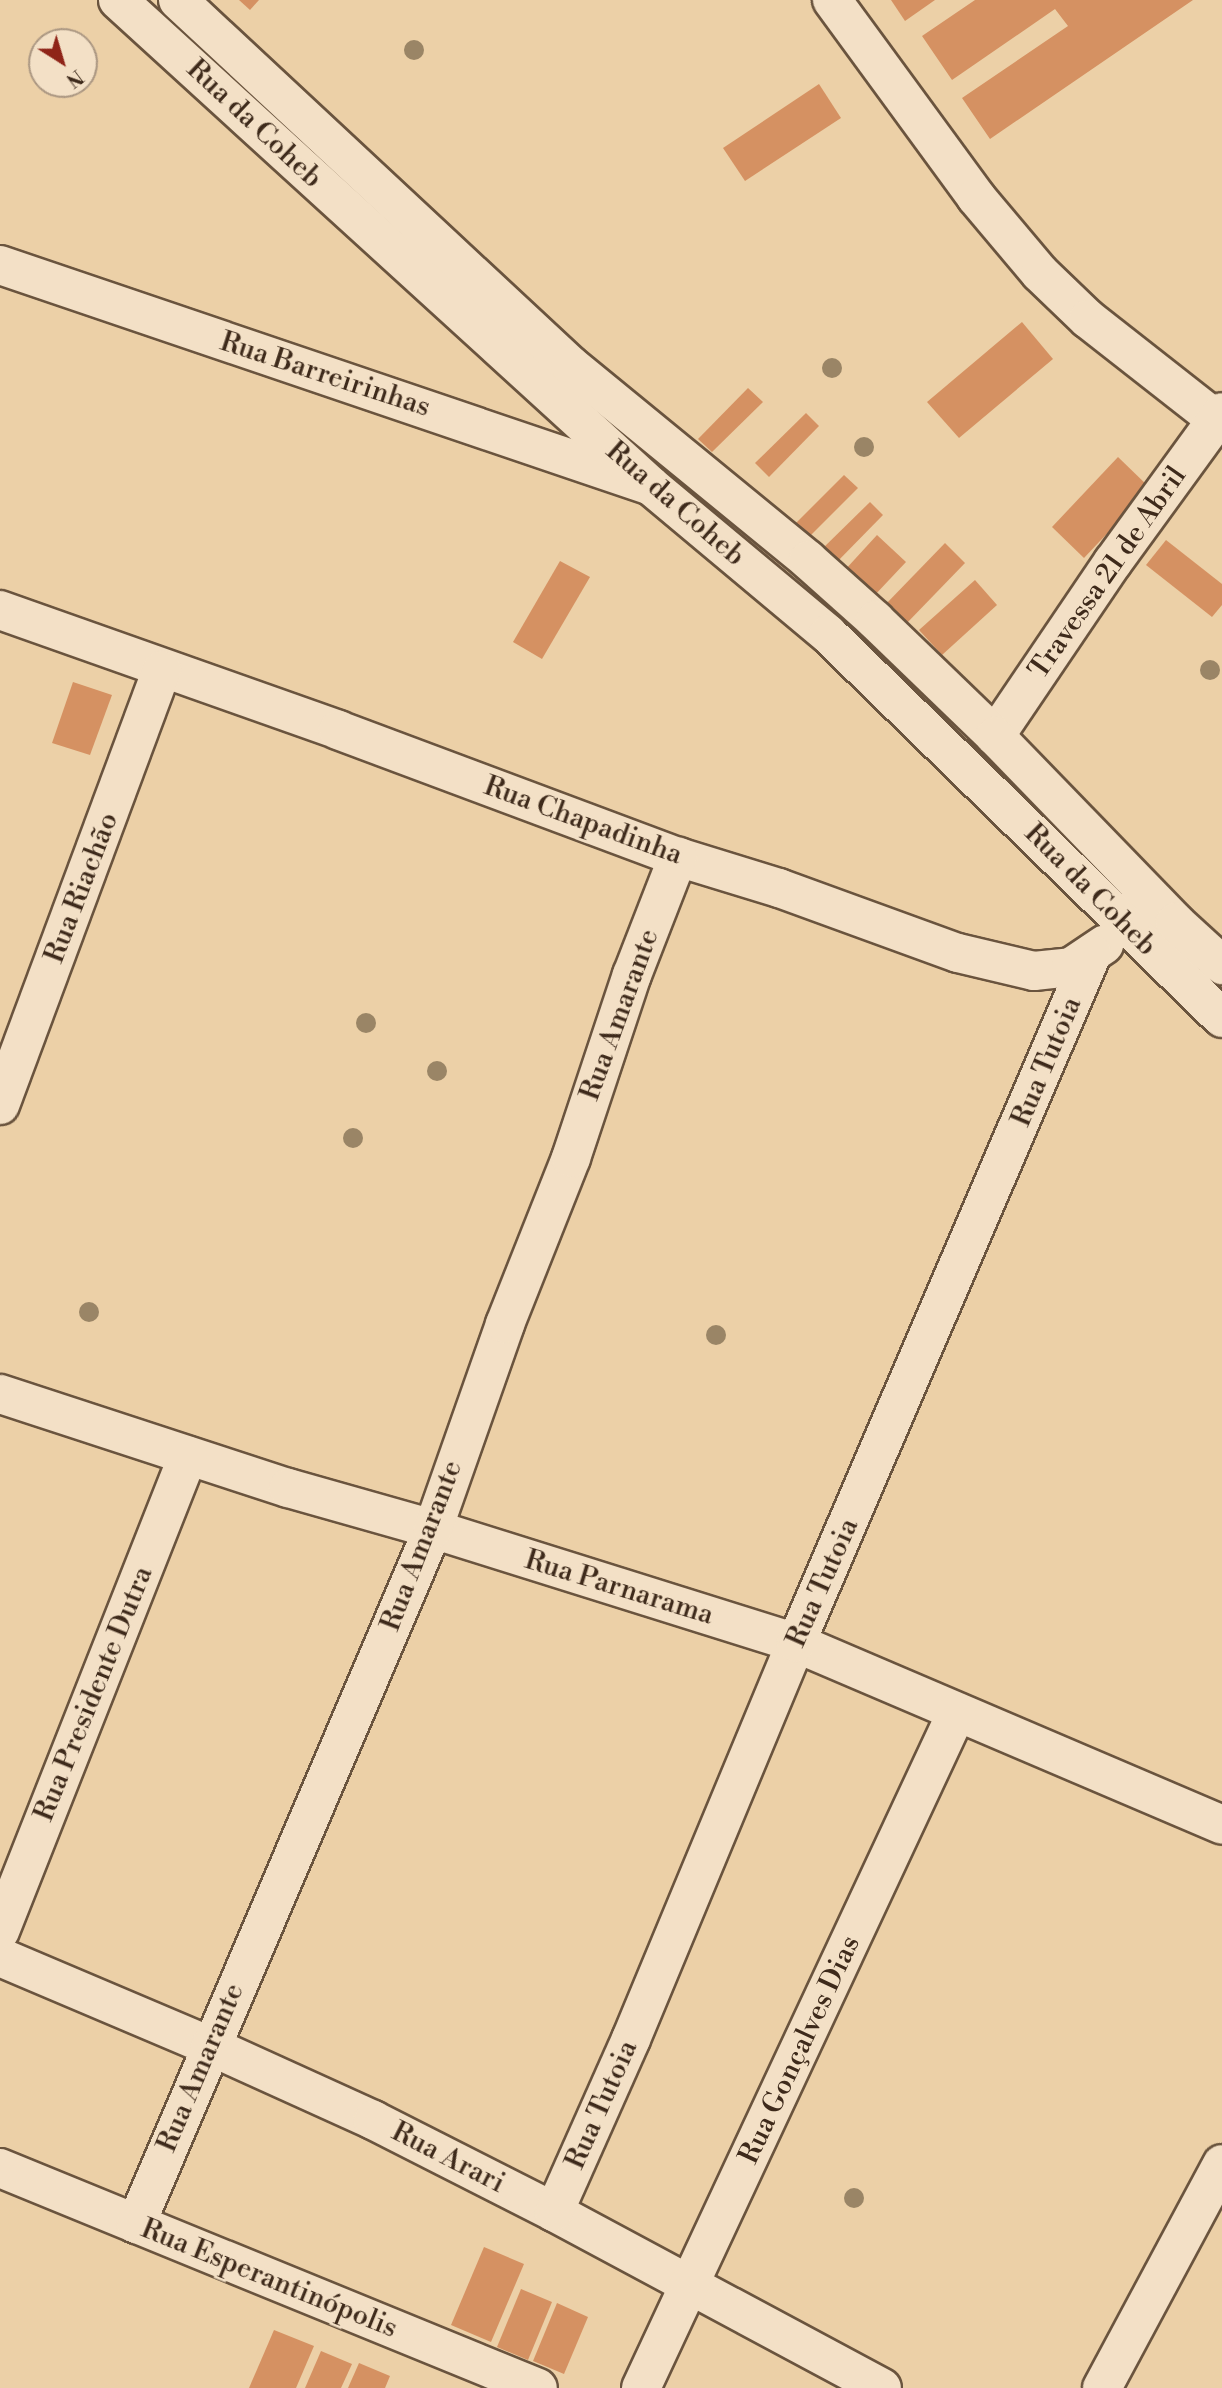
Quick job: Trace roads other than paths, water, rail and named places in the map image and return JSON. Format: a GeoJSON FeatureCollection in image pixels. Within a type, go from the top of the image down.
{"type":"FeatureCollection","features":[{"type":"Feature","properties":{"kind":"street","name":"Rua da Coheb"},"geometry":{"type":"LineString","coordinates":[[118,0],[651,486],[828,634],[1222,1018]]}},
{"type":"Feature","properties":{"kind":"street","name":"Rua da Coheb"},"geometry":{"type":"LineString","coordinates":[[178,0],[570,365],[808,560],[995,736],[1160,906],[1222,965]]}},
{"type":"Feature","properties":{"kind":"street"},"geometry":{"type":"LineString","coordinates":[[832,0],[976,197],[1040,273],[1088,319],[1220,419]]}},
{"type":"Feature","properties":{"kind":"street","name":"Rua Barreirinhas"},"geometry":{"type":"LineString","coordinates":[[0,265],[651,486]]}},
{"type":"Feature","properties":{"kind":"street","name":"Travessa 21 de Abril"},"geometry":{"type":"LineString","coordinates":[[995,736],[1106,573],[1220,419]]}},
{"type":"Feature","properties":{"kind":"street","name":"Rua Chapadinha"},"geometry":{"type":"LineString","coordinates":[[0,610],[162,670],[338,730],[678,857],[779,888],[958,953],[1034,971],[1071,967],[1160,906]]}},
{"type":"Feature","properties":{"kind":"street","name":"Rua Riachão"},"geometry":{"type":"LineString","coordinates":[[0,1105],[162,670]]}},
{"type":"Feature","properties":{"kind":"street","name":"Rua Amarante"},"geometry":{"type":"LineString","coordinates":[[136,2224],[433,1529],[505,1324],[571,1158],[632,975],[678,857]]}},
{"type":"Feature","properties":{"kind":"street","name":"Rua Tutoia"},"geometry":{"type":"LineString","coordinates":[[554,2212],[631,2039],[796,1643],[1092,954]]}},
{"type":"Feature","properties":{"kind":"street","name":"Rua Parnarama"},"geometry":{"type":"LineString","coordinates":[[0,1394],[188,1456],[433,1529],[796,1643],[1222,1825]]}},
{"type":"Feature","properties":{"kind":"street","name":"Rua Presidente Dutra"},"geometry":{"type":"LineString","coordinates":[[0,1931],[188,1456]]}},
{"type":"Feature","properties":{"kind":"street","name":"Rua Gonçalves Dias"},"geometry":{"type":"LineString","coordinates":[[641,2388],[957,1712]]}},
{"type":"Feature","properties":{"kind":"street","name":"Rua Arari"},"geometry":{"type":"LineString","coordinates":[[0,1957],[373,2119],[554,2212],[882,2388]]}},
{"type":"Feature","properties":{"kind":"street"},"geometry":{"type":"LineString","coordinates":[[1102,2388],[1222,2164]]}},
{"type":"Feature","properties":{"kind":"street","name":"Rua Esperantinópolis"},"geometry":{"type":"LineString","coordinates":[[0,2168],[538,2388]]}}]}
